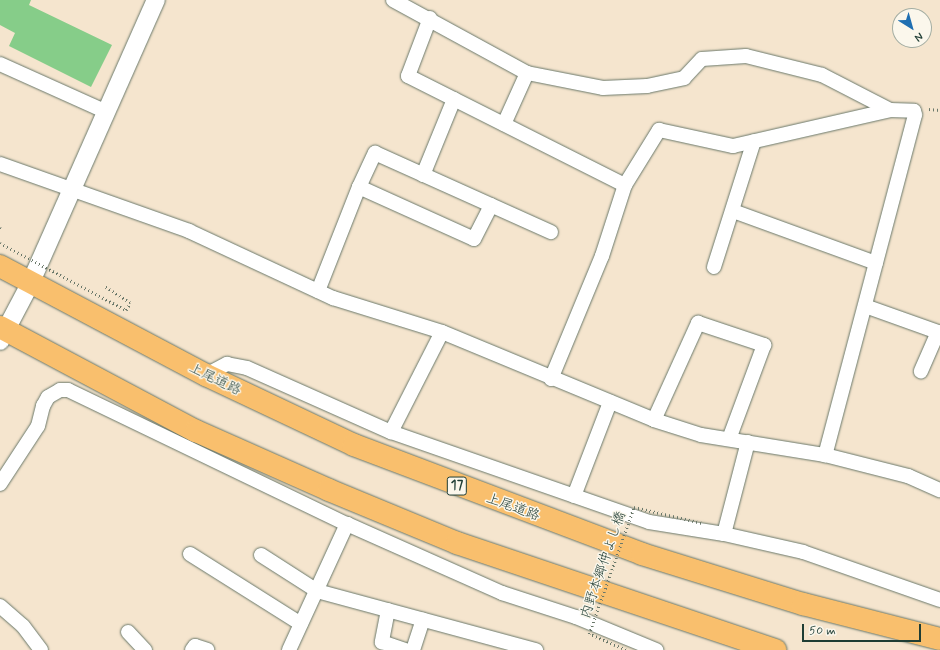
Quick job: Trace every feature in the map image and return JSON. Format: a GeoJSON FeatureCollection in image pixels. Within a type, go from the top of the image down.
{"type":"FeatureCollection","features":[{"type":"Feature","properties":{"kind":"highway","name":"上尾道路"},"geometry":{"type":"LineString","coordinates":[[0,266],[30,284],[206,375],[354,445],[642,554],[803,604],[940,639]]}},
{"type":"Feature","properties":{"kind":"highway"},"geometry":{"type":"LineString","coordinates":[[2,333],[196,431],[329,490],[457,542],[775,650]]}},
{"type":"Feature","properties":{"kind":"street"},"geometry":{"type":"LineString","coordinates":[[2,333],[30,284],[156,0]]}},
{"type":"Feature","properties":{"kind":"street"},"geometry":{"type":"LineString","coordinates":[[393,0],[430,18],[527,73],[602,88],[647,86],[684,78],[702,59],[746,56],[822,75],[862,97],[890,110]]}},
{"type":"Feature","properties":{"kind":"street"},"geometry":{"type":"LineString","coordinates":[[430,18],[408,76],[624,186]]}},
{"type":"Feature","properties":{"kind":"street"},"geometry":{"type":"LineString","coordinates":[[0,64],[107,112]]}},
{"type":"Feature","properties":{"kind":"street"},"geometry":{"type":"LineString","coordinates":[[504,124],[527,73]]}},
{"type":"Feature","properties":{"kind":"street"},"geometry":{"type":"LineString","coordinates":[[423,175],[454,99]]}},
{"type":"Feature","properties":{"kind":"street"},"geometry":{"type":"LineString","coordinates":[[551,379],[602,256],[624,186],[659,130],[733,146],[890,110],[914,111],[915,115],[825,455]]}},
{"type":"Feature","properties":{"kind":"street"},"geometry":{"type":"LineString","coordinates":[[714,267],[754,141]]}},
{"type":"Feature","properties":{"kind":"street"},"geometry":{"type":"LineString","coordinates":[[318,291],[359,187],[375,153],[551,232]]}},
{"type":"Feature","properties":{"kind":"street"},"geometry":{"type":"LineString","coordinates":[[0,164],[189,231],[318,291],[442,332],[551,379],[654,420],[701,435],[825,455],[908,476],[940,490]]}},
{"type":"Feature","properties":{"kind":"street"},"geometry":{"type":"LineString","coordinates":[[359,187],[474,239],[491,205]]}},
{"type":"Feature","properties":{"kind":"street"},"geometry":{"type":"LineString","coordinates":[[733,211],[876,263]]}},
{"type":"Feature","properties":{"kind":"street"},"geometry":{"type":"LineString","coordinates":[[865,306],[938,332],[921,371]]}},
{"type":"Feature","properties":{"kind":"street"},"geometry":{"type":"LineString","coordinates":[[654,420],[698,323],[764,345],[729,439]]}},
{"type":"Feature","properties":{"kind":"street"},"geometry":{"type":"LineString","coordinates":[[391,432],[442,332]]}},
{"type":"Feature","properties":{"kind":"street"},"geometry":{"type":"LineString","coordinates":[[206,375],[227,364],[247,368],[391,432],[650,522],[724,534],[803,552],[940,600]]}},
{"type":"Feature","properties":{"kind":"street"},"geometry":{"type":"LineString","coordinates":[[0,484],[38,426],[43,406],[48,398],[60,390],[68,390],[347,524],[502,593],[576,617],[656,650]]}},
{"type":"Feature","properties":{"kind":"street"},"geometry":{"type":"LineString","coordinates":[[574,496],[610,402]]}},
{"type":"Feature","properties":{"kind":"street"},"geometry":{"type":"LineString","coordinates":[[196,431],[234,471]]}},
{"type":"Feature","properties":{"kind":"street"},"geometry":{"type":"LineString","coordinates":[[724,534],[748,442]]}},
{"type":"Feature","properties":{"kind":"street"},"geometry":{"type":"LineString","coordinates":[[293,649],[301,624],[347,524]]}},
{"type":"Feature","properties":{"kind":"street"},"geometry":{"type":"LineString","coordinates":[[190,554],[301,624]]}},
{"type":"Feature","properties":{"kind":"street"},"geometry":{"type":"LineString","coordinates":[[261,555],[317,591],[536,650]]}},
{"type":"Feature","properties":{"kind":"street"},"geometry":{"type":"LineString","coordinates":[[0,606],[23,626],[41,650]]}},
{"type":"Feature","properties":{"kind":"street"},"geometry":{"type":"LineString","coordinates":[[388,610],[382,642],[405,650]]}},
{"type":"Feature","properties":{"kind":"street"},"geometry":{"type":"LineString","coordinates":[[413,650],[423,620]]}},
{"type":"Feature","properties":{"kind":"street"},"geometry":{"type":"LineString","coordinates":[[128,632],[145,650]]}},
{"type":"Feature","properties":{"kind":"street"},"geometry":{"type":"LineString","coordinates":[[192,650],[195,646],[207,650]]}},
{"type":"Feature","properties":{"kind":"path"},"geometry":{"type":"LineString","coordinates":[[0,243],[126,310],[130,303],[105,287]]}},
{"type":"Feature","properties":{"kind":"path","name":"内野本郷仲よし橋"},"geometry":{"type":"LineString","coordinates":[[626,650],[589,634],[634,507],[702,523]]}},
{"type":"Feature","properties":{"kind":"green space"},"geometry":{"type":"Polygon","coordinates":[[[0,0],[31,0],[29,5],[112,45],[91,87],[9,46],[15,33],[0,25],[0,0]]]}}]}
